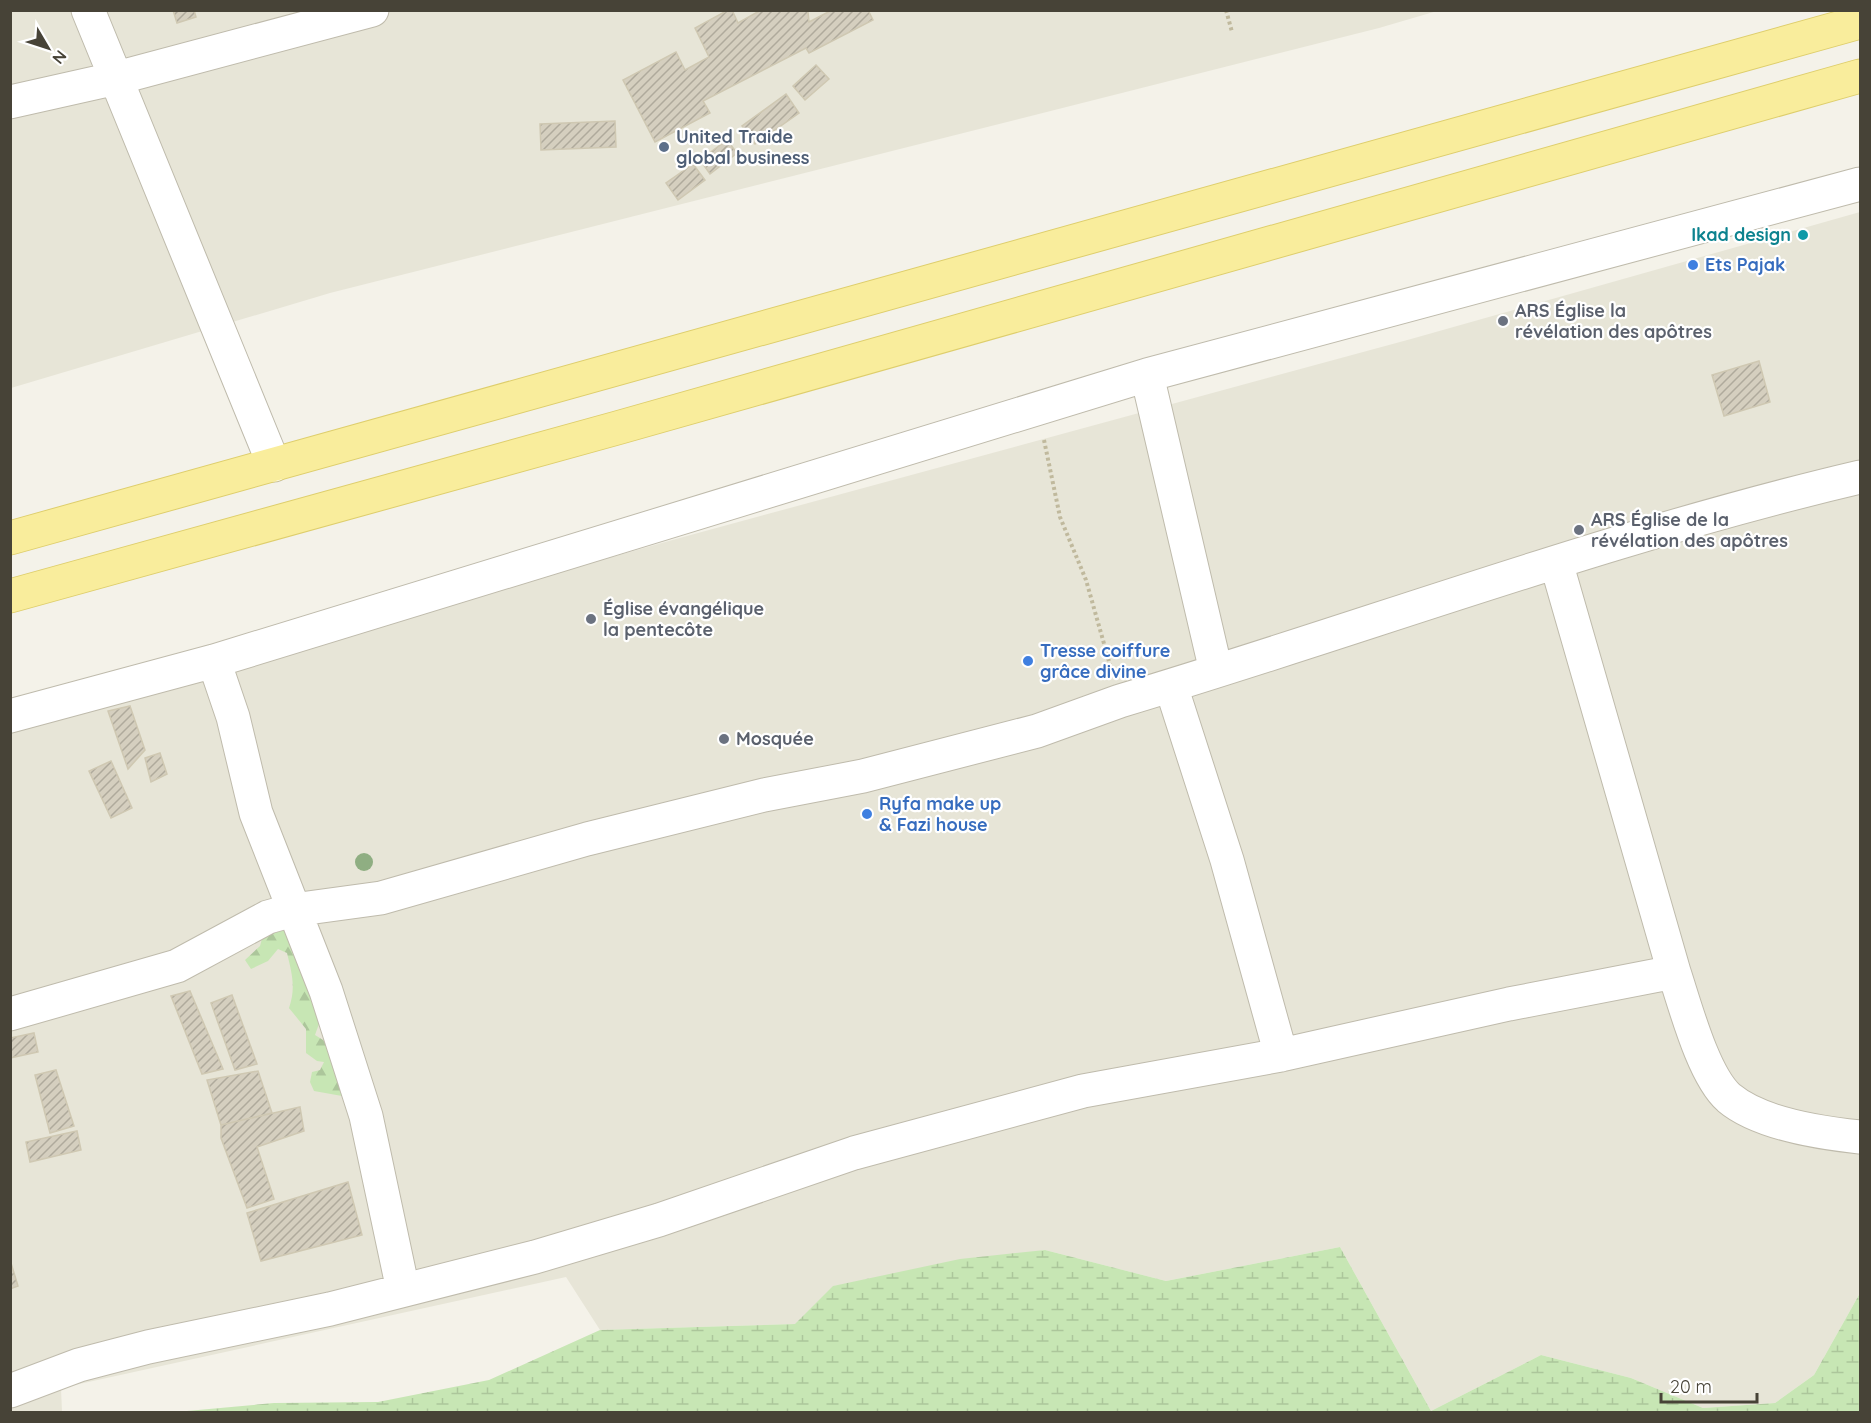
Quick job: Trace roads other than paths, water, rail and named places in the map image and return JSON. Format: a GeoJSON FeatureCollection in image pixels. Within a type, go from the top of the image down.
{"type":"FeatureCollection","features":[{"type":"Feature","properties":{"kind":"main road"},"geometry":{"type":"LineString","coordinates":[[10,538],[1335,166],[1860,22]]}},
{"type":"Feature","properties":{"kind":"main road"},"geometry":{"type":"LineString","coordinates":[[10,596],[617,428],[1860,76]]}},
{"type":"Feature","properties":{"kind":"street"},"geometry":{"type":"LineString","coordinates":[[88,10],[274,465]]}},
{"type":"Feature","properties":{"kind":"street"},"geometry":{"type":"LineString","coordinates":[[10,102],[117,78],[372,10]]}},
{"type":"Feature","properties":{"kind":"street"},"geometry":{"type":"LineString","coordinates":[[10,716],[214,661],[1147,375],[1860,184]]}},
{"type":"Feature","properties":{"kind":"street"},"geometry":{"type":"LineString","coordinates":[[1147,375],[1216,671]]}},
{"type":"Feature","properties":{"kind":"street"},"geometry":{"type":"LineString","coordinates":[[10,1014],[177,966],[268,917],[293,910],[381,898],[587,838],[764,795],[906,765],[1037,731],[1120,701],[1556,562],[1774,497],[1860,477]]}},
{"type":"Feature","properties":{"kind":"street"},"geometry":{"type":"LineString","coordinates":[[1556,562],[1674,972],[1703,1058],[1728,1097],[1765,1119],[1860,1137]]}},
{"type":"Feature","properties":{"kind":"street"},"geometry":{"type":"LineString","coordinates":[[214,661],[233,717],[256,813],[326,991],[366,1116],[403,1290]]}},
{"type":"Feature","properties":{"kind":"street"},"geometry":{"type":"LineString","coordinates":[[1171,686],[1227,860],[1281,1055]]}},
{"type":"Feature","properties":{"kind":"street"},"geometry":{"type":"LineString","coordinates":[[10,1391],[79,1365],[148,1347],[330,1309],[535,1257],[659,1220],[865,1150],[1083,1092],[1281,1055],[1509,1004],[1674,972]]}},
{"type":"Feature","properties":{"kind":"place","name":"United Traide global business"},"geometry":{"type":"Point","coordinates":[664,147]}},
{"type":"Feature","properties":{"kind":"place","name":"Ikad design"},"geometry":{"type":"Point","coordinates":[1803,235]}},
{"type":"Feature","properties":{"kind":"place","name":"Ets Pajak"},"geometry":{"type":"Point","coordinates":[1693,265]}},
{"type":"Feature","properties":{"kind":"place","name":"ARS Église la révélation des apôtres"},"geometry":{"type":"Point","coordinates":[1503,321]}},
{"type":"Feature","properties":{"kind":"place","name":"ARS Église de la révélation des apôtres"},"geometry":{"type":"Point","coordinates":[1579,530]}},
{"type":"Feature","properties":{"kind":"place","name":"Église évangélique la pentecôte"},"geometry":{"type":"Point","coordinates":[591,619]}},
{"type":"Feature","properties":{"kind":"place","name":"Tresse coiffure grâce divine"},"geometry":{"type":"Point","coordinates":[1028,661]}},
{"type":"Feature","properties":{"kind":"place","name":"Mosquée"},"geometry":{"type":"Point","coordinates":[724,739]}},
{"type":"Feature","properties":{"kind":"place","name":"Ryfa make up & Fazi house"},"geometry":{"type":"Point","coordinates":[867,814]}}]}
